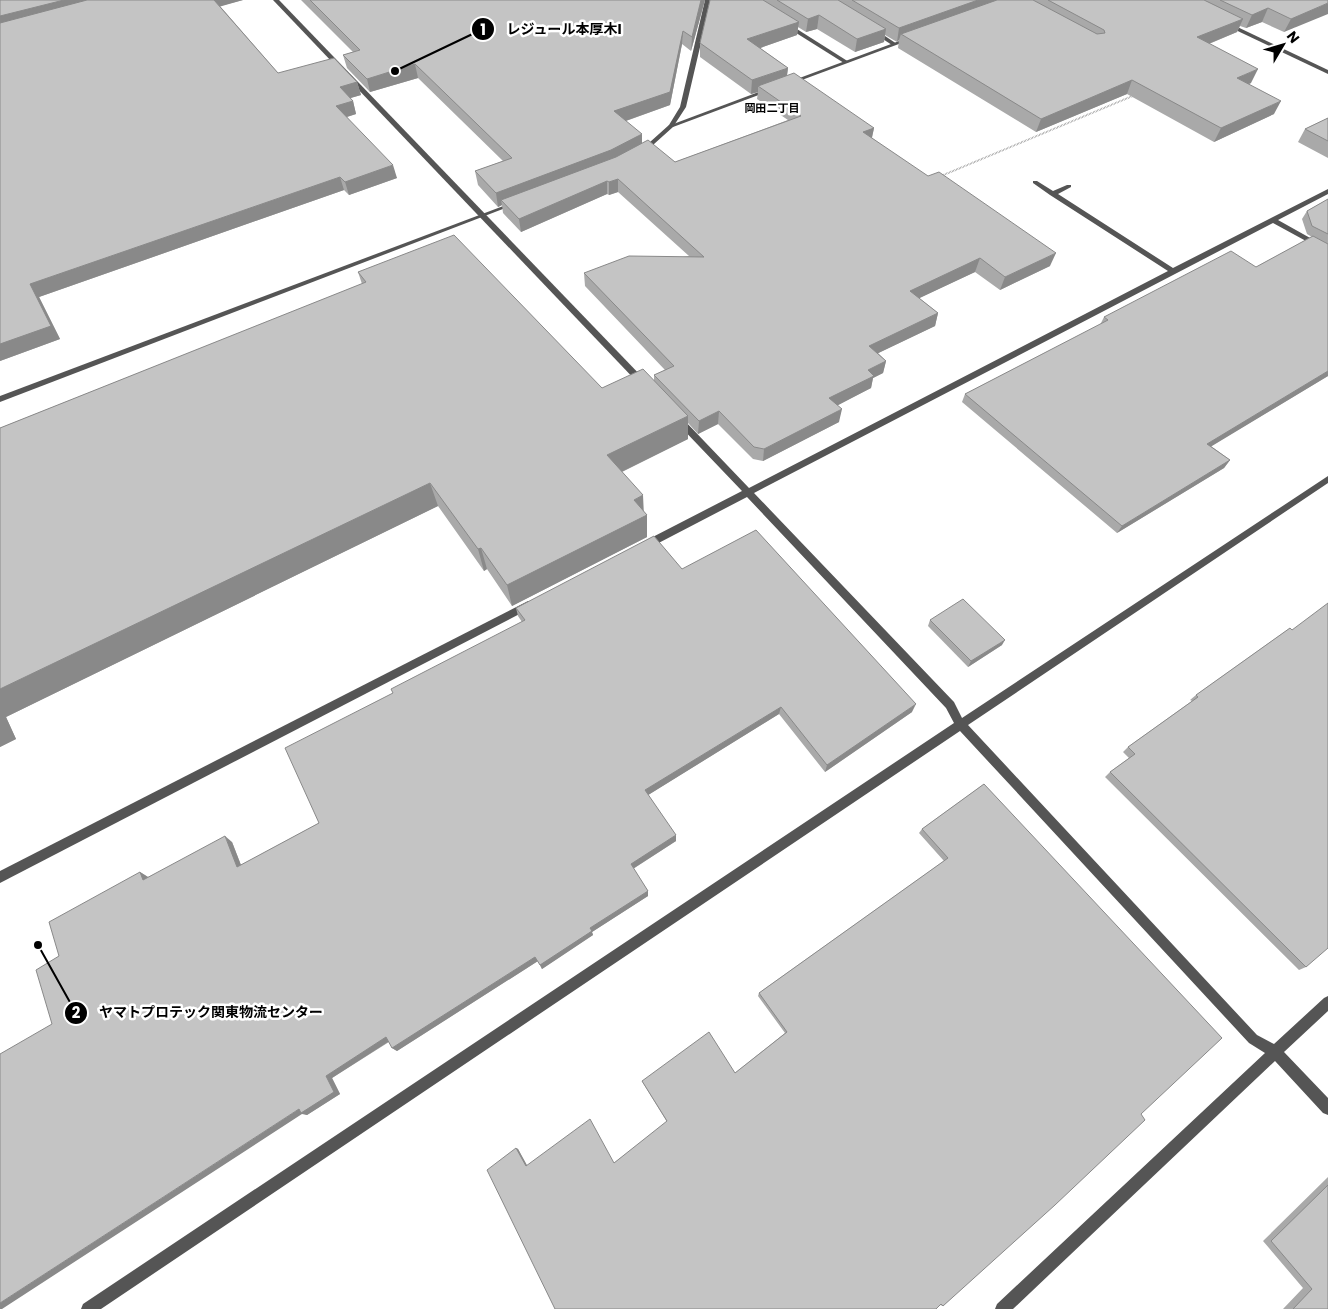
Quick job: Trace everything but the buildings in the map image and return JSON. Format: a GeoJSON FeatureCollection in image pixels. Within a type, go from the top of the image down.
{"type":"FeatureCollection","features":[{"type":"Feature","properties":{"kind":"street"},"geometry":{"type":"LineString","coordinates":[[276,0],[648,388]]}},
{"type":"Feature","properties":{"kind":"street"},"geometry":{"type":"LineString","coordinates":[[631,158],[648,149],[671,126],[683,107],[708,0]]}},
{"type":"Feature","properties":{"kind":"street"},"geometry":{"type":"LineString","coordinates":[[1221,20],[1328,72]]}},
{"type":"Feature","properties":{"kind":"street"},"geometry":{"type":"LineString","coordinates":[[781,21],[846,62]]}},
{"type":"Feature","properties":{"kind":"street"},"geometry":{"type":"LineString","coordinates":[[870,29],[894,44]]}},
{"type":"Feature","properties":{"kind":"street"},"geometry":{"type":"LineString","coordinates":[[671,126],[922,34]]}},
{"type":"Feature","properties":{"kind":"street"},"geometry":{"type":"LineString","coordinates":[[1035,182],[1174,272]]}},
{"type":"Feature","properties":{"kind":"street"},"geometry":{"type":"LineString","coordinates":[[1052,194],[1069,186]]}},
{"type":"Feature","properties":{"kind":"street"},"geometry":{"type":"LineString","coordinates":[[634,551],[1328,191]]}},
{"type":"Feature","properties":{"kind":"street"},"geometry":{"type":"LineString","coordinates":[[0,399],[517,202]]}},
{"type":"Feature","properties":{"kind":"street"},"geometry":{"type":"LineString","coordinates":[[1273,220],[1328,251]]}},
{"type":"Feature","properties":{"kind":"street"},"geometry":{"type":"LineString","coordinates":[[675,415],[950,705],[960,724],[1253,1039],[1275,1052],[1328,1108]]}},
{"type":"Feature","properties":{"kind":"street"},"geometry":{"type":"LineString","coordinates":[[88,1309],[1328,479]]}},
{"type":"Feature","properties":{"kind":"street"},"geometry":{"type":"LineString","coordinates":[[0,877],[537,601]]}},
{"type":"Feature","properties":{"kind":"street"},"geometry":{"type":"LineString","coordinates":[[1002,1309],[1328,1002]]}},
{"type":"Feature","properties":{"kind":"path"},"geometry":{"type":"LineString","coordinates":[[934,179],[1135,94]]}},
{"type":"Feature","properties":{"kind":"place","name":"レジュール本厚木I"},"geometry":{"type":"Point","coordinates":[395,71]}},
{"type":"Feature","properties":{"kind":"place","name":"ヤマトプロテック関東物流センター"},"geometry":{"type":"Point","coordinates":[38,945]}},
{"type":"Feature","properties":{"kind":"district","name":"岡田二丁目"},"geometry":{"type":"Point","coordinates":[772,108]}}]}
